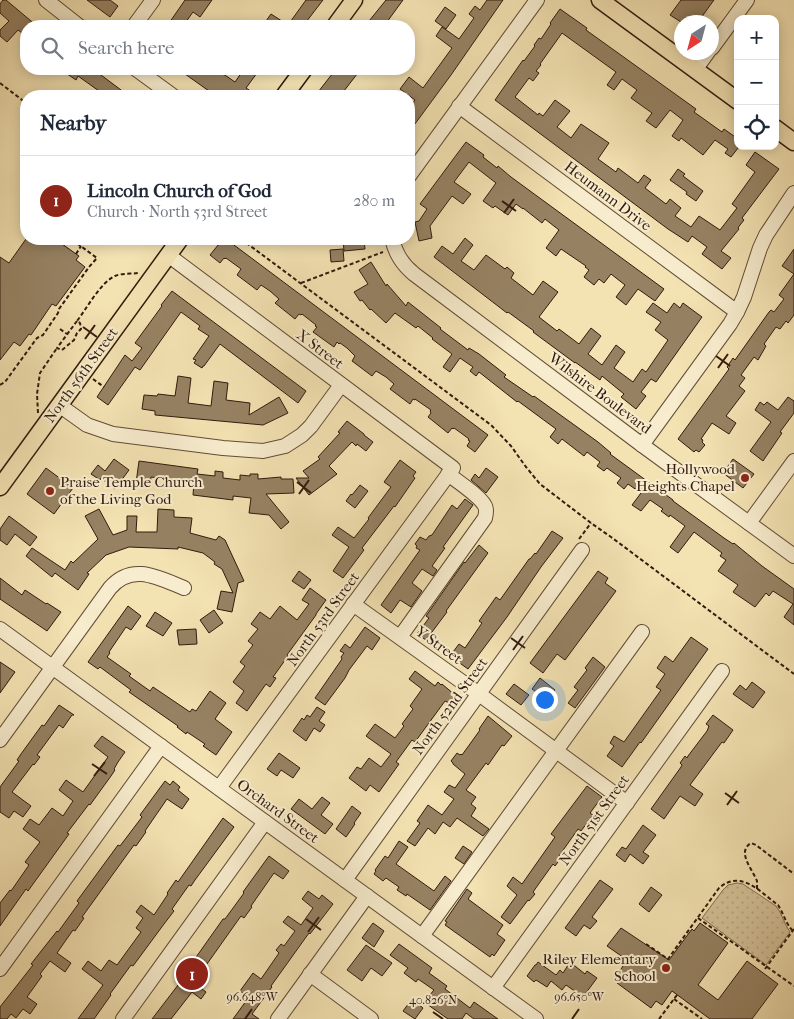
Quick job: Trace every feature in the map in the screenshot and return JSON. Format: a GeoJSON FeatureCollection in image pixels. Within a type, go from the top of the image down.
{"type":"FeatureCollection","features":[{"type":"Feature","properties":{"kind":"main road"},"geometry":{"type":"LineString","coordinates":[[339,20],[354,0]]}},
{"type":"Feature","properties":{"kind":"main road"},"geometry":{"type":"LineString","coordinates":[[600,0],[734,98]]}},
{"type":"Feature","properties":{"kind":"main road"},"geometry":{"type":"LineString","coordinates":[[288,90],[300,75]]}},
{"type":"Feature","properties":{"kind":"main road"},"geometry":{"type":"LineString","coordinates":[[779,131],[794,142]]}},
{"type":"Feature","properties":{"kind":"main road","name":"North 56th Street"},"geometry":{"type":"LineString","coordinates":[[0,487],[176,245]]}},
{"type":"Feature","properties":{"kind":"street"},"geometry":{"type":"LineString","coordinates":[[46,0],[71,20]]}},
{"type":"Feature","properties":{"kind":"street"},"geometry":{"type":"LineString","coordinates":[[138,20],[153,0]]}},
{"type":"Feature","properties":{"kind":"street"},"geometry":{"type":"LineString","coordinates":[[415,168],[537,0]]}},
{"type":"Feature","properties":{"kind":"street"},"geometry":{"type":"LineString","coordinates":[[719,38],[747,0]]}},
{"type":"Feature","properties":{"kind":"street"},"geometry":{"type":"LineString","coordinates":[[696,70],[703,60]]}},
{"type":"Feature","properties":{"kind":"street"},"geometry":{"type":"LineString","coordinates":[[144,75],[165,90]]}},
{"type":"Feature","properties":{"kind":"street","name":"Heumann Drive"},"geometry":{"type":"LineString","coordinates":[[460,106],[737,312]]}},
{"type":"Feature","properties":{"kind":"street"},"geometry":{"type":"LineString","coordinates":[[642,445],[737,312],[766,235],[794,193]]}},
{"type":"Feature","properties":{"kind":"street","name":"Wilshire Boulevard"},"geometry":{"type":"LineString","coordinates":[[390,247],[414,274],[794,556]]}},
{"type":"Feature","properties":{"kind":"street","name":"X Street"},"geometry":{"type":"LineString","coordinates":[[168,255],[341,385],[450,471],[485,506],[485,518],[400,637]]}},
{"type":"Feature","properties":{"kind":"street"},"geometry":{"type":"LineString","coordinates":[[59,405],[87,425],[113,434],[223,448],[263,451],[284,446],[302,435],[312,426],[341,385]]}},
{"type":"Feature","properties":{"kind":"street"},"geometry":{"type":"LineString","coordinates":[[749,523],[794,462]]}},
{"type":"Feature","properties":{"kind":"street","name":"North 53rd Street"},"geometry":{"type":"LineString","coordinates":[[219,788],[450,471]]}},
{"type":"Feature","properties":{"kind":"street","name":"North 52nd Street"},"geometry":{"type":"LineString","coordinates":[[345,880],[479,694],[579,547]]}},
{"type":"Feature","properties":{"kind":"street"},"geometry":{"type":"LineString","coordinates":[[0,740],[110,588],[122,578],[135,574],[148,575],[184,588]]}},
{"type":"Feature","properties":{"kind":"street","name":"Y Street"},"geometry":{"type":"LineString","coordinates":[[354,604],[627,802]]}},
{"type":"Feature","properties":{"kind":"street","name":"Orchard Street"},"geometry":{"type":"LineString","coordinates":[[0,629],[536,1019]]}},
{"type":"Feature","properties":{"kind":"street"},"geometry":{"type":"LineString","coordinates":[[422,936],[642,632]]}},
{"type":"Feature","properties":{"kind":"street","name":"North 51st Street"},"geometry":{"type":"LineString","coordinates":[[493,988],[722,671]]}},
{"type":"Feature","properties":{"kind":"street"},"geometry":{"type":"LineString","coordinates":[[0,969],[161,746]]}},
{"type":"Feature","properties":{"kind":"street"},"geometry":{"type":"LineString","coordinates":[[123,1019],[265,822]]}},
{"type":"Feature","properties":{"kind":"street"},"geometry":{"type":"LineString","coordinates":[[278,1019],[367,896]]}},
{"type":"Feature","properties":{"kind":"street"},"geometry":{"type":"LineString","coordinates":[[310,974],[371,1019]]}},
{"type":"Feature","properties":{"kind":"path"},"geometry":{"type":"LineString","coordinates":[[0,83],[20,98]]}},
{"type":"Feature","properties":{"kind":"path"},"geometry":{"type":"LineString","coordinates":[[250,245],[491,424],[512,446],[526,468],[540,484],[794,674]]}},
{"type":"Feature","properties":{"kind":"path"},"geometry":{"type":"LineString","coordinates":[[0,385],[5,382],[37,338],[43,335],[53,324],[64,302],[97,258],[81,246],[76,254]]}},
{"type":"Feature","properties":{"kind":"path"},"geometry":{"type":"LineString","coordinates":[[302,283],[390,247]]}},
{"type":"Feature","properties":{"kind":"path"},"geometry":{"type":"LineString","coordinates":[[38,414],[37,394],[40,373],[105,282],[122,274],[141,273]]}},
{"type":"Feature","properties":{"kind":"path"},"geometry":{"type":"LineString","coordinates":[[57,348],[62,350],[74,340],[80,330],[80,323],[77,321]]}},
{"type":"Feature","properties":{"kind":"path"},"geometry":{"type":"LineString","coordinates":[[60,329],[68,334]]}},
{"type":"Feature","properties":{"kind":"path"},"geometry":{"type":"LineString","coordinates":[[93,379],[104,387]]}},
{"type":"Feature","properties":{"kind":"path"},"geometry":{"type":"LineString","coordinates":[[579,547],[591,523]]}},
{"type":"Feature","properties":{"kind":"path"},"geometry":{"type":"LineString","coordinates":[[757,890],[757,881],[749,867],[744,850],[751,843],[794,874]]}},
{"type":"Feature","properties":{"kind":"path"},"geometry":{"type":"LineString","coordinates":[[646,944],[668,959],[720,888],[730,881],[745,881],[780,908],[789,927],[793,931],[766,968]]}},
{"type":"Feature","properties":{"kind":"path"},"geometry":{"type":"LineString","coordinates":[[698,918],[794,986]]}},
{"type":"Feature","properties":{"kind":"path"},"geometry":{"type":"LineString","coordinates":[[659,1019],[677,995]]}},
{"type":"Feature","properties":{"kind":"path"},"geometry":{"type":"LineString","coordinates":[[674,999],[702,1019]]}},
{"type":"Feature","properties":{"kind":"shaded area"},"geometry":{"type":"Polygon","coordinates":[[[743,884],[776,906],[790,932],[766,965],[702,918],[728,885],[743,884]]]}},
{"type":"Feature","properties":{"kind":"building"},"geometry":{"type":"Polygon","coordinates":[[[3,0],[6,0],[30,20],[20,20],[20,32],[18,30],[7,42],[0,36],[0,30],[9,21],[0,13],[0,4],[3,0]]]}},
{"type":"Feature","properties":{"kind":"building"},"geometry":{"type":"Polygon","coordinates":[[[87,0],[110,0],[118,6],[110,17],[87,0]]]}},
{"type":"Feature","properties":{"kind":"building"},"geometry":{"type":"Polygon","coordinates":[[[185,0],[212,0],[200,17],[193,12],[187,20],[171,20],[185,0]]]}},
{"type":"Feature","properties":{"kind":"building"},"geometry":{"type":"Polygon","coordinates":[[[306,0],[323,0],[308,20],[292,20],[306,0]]]}},
{"type":"Feature","properties":{"kind":"building"},"geometry":{"type":"Polygon","coordinates":[[[386,0],[403,0],[388,20],[370,20],[386,0]]]}},
{"type":"Feature","properties":{"kind":"building"},"geometry":{"type":"Polygon","coordinates":[[[487,0],[503,0],[415,124],[415,90],[400,89],[409,77],[423,88],[452,48],[436,36],[442,27],[459,39],[474,18],[469,14],[475,6],[480,10],[487,0]]]}},
{"type":"Feature","properties":{"kind":"building"},"geometry":{"type":"Polygon","coordinates":[[[681,0],[714,0],[703,15],[674,15],[674,18],[670,15],[681,0]]]}},
{"type":"Feature","properties":{"kind":"building"},"geometry":{"type":"Polygon","coordinates":[[[445,7],[456,15],[446,29],[435,21],[445,7]]]}},
{"type":"Feature","properties":{"kind":"building"},"geometry":{"type":"Polygon","coordinates":[[[560,9],[587,28],[586,30],[696,109],[694,112],[722,132],[724,129],[734,136],[734,150],[736,150],[731,157],[725,153],[728,149],[715,140],[703,155],[681,138],[679,141],[672,136],[683,120],[670,110],[656,128],[646,121],[652,113],[631,98],[637,90],[622,79],[614,90],[607,85],[616,72],[562,33],[540,64],[536,71],[539,73],[533,81],[529,78],[515,97],[538,115],[539,113],[543,116],[555,100],[570,111],[557,127],[571,138],[581,124],[609,143],[598,159],[616,172],[618,168],[638,183],[644,175],[651,180],[645,188],[666,204],[670,199],[681,208],[675,216],[691,227],[699,216],[720,230],[737,208],[732,204],[755,172],[746,165],[755,152],[779,169],[742,218],[744,220],[739,229],[721,251],[731,258],[722,269],[702,254],[707,247],[692,236],[688,242],[668,229],[495,100],[539,38],[541,39],[560,9]]]}},
{"type":"Feature","properties":{"kind":"building"},"geometry":{"type":"Polygon","coordinates":[[[271,14],[280,20],[267,20],[271,14]]]}},
{"type":"Feature","properties":{"kind":"building"},"geometry":{"type":"Polygon","coordinates":[[[69,75],[101,75],[121,90],[98,90],[78,76],[76,80],[69,75]]]}},
{"type":"Feature","properties":{"kind":"building"},"geometry":{"type":"Polygon","coordinates":[[[186,75],[225,75],[235,82],[240,75],[256,75],[246,88],[249,90],[208,90],[186,75]]]}},
{"type":"Feature","properties":{"kind":"building"},"geometry":{"type":"Polygon","coordinates":[[[331,75],[356,75],[345,90],[320,90],[331,75]]]}},
{"type":"Feature","properties":{"kind":"building"},"geometry":{"type":"Polygon","coordinates":[[[466,142],[484,155],[483,157],[497,168],[498,166],[664,289],[655,301],[638,289],[626,305],[616,297],[625,285],[611,274],[604,283],[599,279],[594,285],[584,277],[589,270],[586,266],[561,249],[556,256],[546,248],[559,230],[545,219],[542,223],[516,204],[508,215],[495,206],[493,208],[483,201],[496,183],[469,162],[454,182],[471,194],[463,204],[452,196],[430,226],[432,238],[419,241],[415,222],[419,221],[427,209],[420,204],[466,142]]]}},
{"type":"Feature","properties":{"kind":"building"},"geometry":{"type":"Polygon","coordinates":[[[678,169],[685,174],[683,176],[703,191],[696,201],[670,180],[678,169]]]}},
{"type":"Feature","properties":{"kind":"building"},"geometry":{"type":"Polygon","coordinates":[[[465,238],[473,245],[461,261],[474,270],[486,255],[505,269],[507,267],[514,273],[511,278],[533,295],[543,281],[558,292],[539,317],[557,331],[559,329],[579,344],[591,328],[601,336],[588,354],[602,365],[616,345],[625,352],[614,368],[633,382],[642,369],[646,372],[668,340],[655,330],[661,322],[646,312],[653,303],[667,313],[674,303],[680,308],[683,303],[702,317],[656,382],[651,379],[641,392],[646,396],[636,409],[621,397],[624,394],[602,376],[600,380],[575,363],[434,257],[442,246],[453,254],[465,238]]]}},
{"type":"Feature","properties":{"kind":"building"},"geometry":{"type":"Polygon","coordinates":[[[22,245],[63,245],[79,256],[76,260],[85,267],[56,306],[52,304],[31,335],[29,334],[20,346],[14,342],[0,360],[0,257],[9,263],[22,245]]]}},
{"type":"Feature","properties":{"kind":"building"},"geometry":{"type":"Polygon","coordinates":[[[218,245],[234,245],[488,435],[475,452],[467,446],[470,441],[469,439],[461,433],[452,428],[448,433],[428,417],[431,410],[415,399],[410,404],[390,389],[394,384],[386,377],[376,371],[372,376],[352,361],[355,356],[347,348],[337,342],[334,347],[313,332],[317,327],[316,325],[302,314],[299,314],[295,319],[275,303],[279,299],[270,291],[261,285],[257,290],[237,275],[241,269],[226,258],[220,263],[210,255],[218,245]]]}},
{"type":"Feature","properties":{"kind":"building"},"geometry":{"type":"Polygon","coordinates":[[[344,245],[365,245],[365,249],[344,251],[344,245]]]}},
{"type":"Feature","properties":{"kind":"building"},"geometry":{"type":"Polygon","coordinates":[[[343,249],[344,261],[331,262],[330,250],[343,249]]]}},
{"type":"Feature","properties":{"kind":"building"},"geometry":{"type":"Polygon","coordinates":[[[794,249],[794,274],[782,266],[794,249]]]}},
{"type":"Feature","properties":{"kind":"building"},"geometry":{"type":"Polygon","coordinates":[[[371,262],[386,286],[387,284],[406,306],[408,302],[468,350],[469,348],[479,354],[506,375],[504,377],[598,442],[610,454],[724,538],[734,543],[794,589],[794,625],[784,617],[793,604],[773,591],[769,596],[766,593],[755,607],[733,592],[738,585],[718,571],[726,560],[720,556],[722,553],[694,532],[678,553],[670,547],[685,526],[670,515],[669,517],[661,511],[663,509],[650,500],[641,511],[632,505],[641,493],[628,484],[624,489],[617,483],[621,478],[607,468],[604,471],[597,466],[600,462],[587,452],[584,456],[562,439],[558,444],[550,437],[556,429],[517,402],[479,372],[476,376],[470,371],[473,367],[460,358],[450,372],[443,367],[452,354],[418,326],[416,328],[395,313],[386,323],[370,310],[354,292],[368,284],[359,270],[371,262]]]}},
{"type":"Feature","properties":{"kind":"building"},"geometry":{"type":"Polygon","coordinates":[[[794,274],[794,315],[780,329],[776,327],[764,344],[766,346],[758,360],[754,357],[741,375],[745,378],[739,386],[745,391],[726,416],[736,423],[729,434],[712,423],[701,439],[705,445],[699,452],[696,450],[694,452],[678,439],[729,369],[727,367],[733,358],[735,360],[769,312],[771,310],[774,312],[784,299],[779,295],[794,274]]]}},
{"type":"Feature","properties":{"kind":"building"},"geometry":{"type":"Polygon","coordinates":[[[172,291],[306,391],[298,403],[220,344],[202,368],[194,363],[196,360],[193,359],[209,336],[198,329],[200,326],[181,312],[140,370],[135,367],[108,405],[97,397],[125,355],[132,361],[142,348],[135,343],[172,291]]]}},
{"type":"Feature","properties":{"kind":"building"},"geometry":{"type":"Polygon","coordinates":[[[178,376],[191,378],[188,403],[211,406],[214,381],[228,383],[226,400],[250,403],[249,415],[279,397],[288,413],[263,425],[155,415],[155,411],[142,409],[144,395],[175,396],[178,376]]]}},
{"type":"Feature","properties":{"kind":"building"},"geometry":{"type":"Polygon","coordinates":[[[788,397],[794,401],[794,413],[763,461],[750,451],[771,422],[755,410],[760,402],[764,405],[767,402],[778,410],[788,397]]]}},
{"type":"Feature","properties":{"kind":"building"},"geometry":{"type":"Polygon","coordinates":[[[347,421],[373,442],[366,451],[352,442],[329,466],[337,474],[309,495],[296,478],[309,478],[303,471],[320,459],[318,457],[340,433],[338,432],[347,421]]]}},
{"type":"Feature","properties":{"kind":"building"},"geometry":{"type":"Polygon","coordinates":[[[114,459],[129,470],[115,489],[101,478],[100,480],[91,474],[98,465],[105,471],[114,459]]]}},
{"type":"Feature","properties":{"kind":"building"},"geometry":{"type":"Polygon","coordinates":[[[733,459],[754,474],[743,488],[723,473],[733,459]]]}},
{"type":"Feature","properties":{"kind":"building"},"geometry":{"type":"Polygon","coordinates":[[[400,460],[416,472],[413,476],[415,478],[395,507],[362,548],[364,550],[343,578],[333,571],[349,547],[332,535],[338,527],[354,538],[391,487],[384,482],[400,460]]]}},
{"type":"Feature","properties":{"kind":"building"},"geometry":{"type":"Polygon","coordinates":[[[139,461],[198,469],[197,474],[215,476],[215,471],[223,472],[223,478],[240,480],[240,475],[250,476],[250,474],[258,474],[258,479],[281,477],[281,479],[293,479],[294,493],[266,494],[289,522],[281,529],[269,515],[249,513],[251,498],[233,496],[233,500],[193,495],[194,483],[151,477],[150,485],[136,483],[139,461]]]}},
{"type":"Feature","properties":{"kind":"building","name":"Praise Temple Church of the Living God"},"geometry":{"type":"Polygon","coordinates":[[[46,468],[73,488],[54,514],[27,494],[46,468]]]}},
{"type":"Feature","properties":{"kind":"building"},"geometry":{"type":"Polygon","coordinates":[[[486,468],[498,477],[486,493],[471,480],[475,474],[479,478],[486,468]]]}},
{"type":"Feature","properties":{"kind":"building"},"geometry":{"type":"Polygon","coordinates":[[[360,485],[368,491],[355,508],[346,501],[360,485]]]}},
{"type":"Feature","properties":{"kind":"building"},"geometry":{"type":"Polygon","coordinates":[[[465,499],[473,505],[432,566],[437,570],[433,576],[422,569],[412,583],[422,591],[411,607],[400,600],[391,613],[381,605],[420,550],[416,548],[415,544],[420,537],[426,540],[432,535],[452,505],[457,509],[465,499]]]}},
{"type":"Feature","properties":{"kind":"building"},"geometry":{"type":"Polygon","coordinates":[[[99,509],[113,535],[127,530],[127,516],[137,516],[136,532],[157,532],[158,509],[174,510],[174,517],[192,518],[190,533],[216,540],[219,536],[225,540],[244,581],[238,583],[232,612],[217,609],[221,591],[233,593],[222,569],[203,553],[178,547],[178,549],[129,547],[106,555],[87,573],[89,574],[78,590],[55,573],[52,577],[26,556],[32,548],[65,570],[71,561],[73,563],[98,539],[85,516],[99,509]]]}},
{"type":"Feature","properties":{"kind":"building"},"geometry":{"type":"Polygon","coordinates":[[[9,516],[37,537],[30,546],[15,534],[7,545],[0,540],[0,529],[9,516]]]}},
{"type":"Feature","properties":{"kind":"building"},"geometry":{"type":"Polygon","coordinates":[[[552,531],[563,538],[468,669],[450,656],[459,644],[465,648],[482,623],[479,621],[496,597],[500,600],[529,559],[536,554],[552,531]]]}},
{"type":"Feature","properties":{"kind":"building"},"geometry":{"type":"Polygon","coordinates":[[[479,545],[488,553],[426,640],[417,634],[429,618],[426,616],[464,562],[479,545]]]}},
{"type":"Feature","properties":{"kind":"building"},"geometry":{"type":"Polygon","coordinates":[[[299,571],[311,580],[304,589],[292,581],[299,571]]]}},
{"type":"Feature","properties":{"kind":"building"},"geometry":{"type":"Polygon","coordinates":[[[598,571],[608,578],[605,583],[616,591],[565,660],[557,654],[543,673],[530,663],[598,571]]]}},
{"type":"Feature","properties":{"kind":"building"},"geometry":{"type":"Polygon","coordinates":[[[0,578],[22,595],[25,590],[61,612],[47,631],[0,599],[0,578]]]}},
{"type":"Feature","properties":{"kind":"building"},"geometry":{"type":"Polygon","coordinates":[[[310,588],[326,600],[287,655],[273,677],[276,678],[270,687],[266,684],[247,711],[236,703],[244,691],[233,682],[245,666],[240,662],[253,645],[248,641],[258,629],[251,624],[260,612],[270,619],[280,606],[297,620],[309,604],[302,600],[310,588]]]}},
{"type":"Feature","properties":{"kind":"building"},"geometry":{"type":"Polygon","coordinates":[[[128,606],[141,616],[131,630],[126,627],[107,657],[131,674],[129,676],[150,691],[153,687],[190,712],[192,709],[196,711],[210,691],[226,703],[215,719],[232,732],[216,755],[203,746],[205,744],[187,732],[186,734],[178,726],[129,692],[131,690],[100,667],[98,669],[88,662],[128,606]]]}},
{"type":"Feature","properties":{"kind":"building"},"geometry":{"type":"Polygon","coordinates":[[[214,610],[223,623],[209,633],[200,620],[214,610]]]}},
{"type":"Feature","properties":{"kind":"building"},"geometry":{"type":"Polygon","coordinates":[[[155,612],[172,623],[163,636],[146,626],[155,612]]]}},
{"type":"Feature","properties":{"kind":"building"},"geometry":{"type":"Polygon","coordinates":[[[365,627],[380,638],[372,650],[367,646],[325,705],[315,698],[342,659],[341,657],[344,653],[340,651],[345,644],[350,648],[365,627]]]}},
{"type":"Feature","properties":{"kind":"building"},"geometry":{"type":"Polygon","coordinates":[[[196,629],[197,644],[179,645],[177,630],[196,629]]]}},
{"type":"Feature","properties":{"kind":"building"},"geometry":{"type":"Polygon","coordinates":[[[691,637],[708,649],[622,767],[607,756],[614,746],[610,743],[614,736],[624,742],[661,690],[656,687],[665,674],[657,668],[665,656],[673,662],[691,637]]]}},
{"type":"Feature","properties":{"kind":"building"},"geometry":{"type":"Polygon","coordinates":[[[593,657],[605,667],[575,708],[568,703],[578,690],[574,687],[587,670],[585,668],[593,657]]]}},
{"type":"Feature","properties":{"kind":"building"},"geometry":{"type":"Polygon","coordinates":[[[0,662],[15,672],[0,693],[0,662]]]}},
{"type":"Feature","properties":{"kind":"building"},"geometry":{"type":"Polygon","coordinates":[[[415,671],[435,686],[438,682],[442,684],[455,695],[449,703],[445,701],[415,742],[412,740],[396,762],[399,764],[379,792],[370,785],[366,791],[349,778],[357,767],[361,769],[369,758],[381,767],[391,754],[366,736],[375,724],[395,738],[413,709],[410,706],[422,689],[409,679],[415,671]]]}},
{"type":"Feature","properties":{"kind":"building"},"geometry":{"type":"Polygon","coordinates":[[[540,678],[555,690],[547,700],[532,689],[540,678]]]}},
{"type":"Feature","properties":{"kind":"building"},"geometry":{"type":"Polygon","coordinates":[[[752,682],[765,692],[753,708],[733,694],[740,685],[746,690],[752,682]]]}},
{"type":"Feature","properties":{"kind":"building"},"geometry":{"type":"Polygon","coordinates":[[[514,684],[529,695],[521,705],[506,694],[514,684]]]}},
{"type":"Feature","properties":{"kind":"building"},"geometry":{"type":"Polygon","coordinates":[[[59,705],[74,715],[72,715],[63,728],[59,725],[37,755],[40,757],[12,792],[31,806],[23,817],[14,811],[9,818],[0,812],[0,787],[19,761],[17,760],[21,754],[59,705]]]}},
{"type":"Feature","properties":{"kind":"building"},"geometry":{"type":"Polygon","coordinates":[[[317,707],[325,712],[319,721],[325,725],[320,732],[314,728],[306,741],[293,731],[302,718],[304,720],[307,715],[310,717],[317,707]]]}},
{"type":"Feature","properties":{"kind":"building"},"geometry":{"type":"Polygon","coordinates":[[[713,715],[733,730],[690,785],[703,794],[695,806],[680,796],[664,819],[651,809],[681,767],[680,763],[685,756],[687,758],[707,731],[709,726],[706,724],[713,715]]]}},
{"type":"Feature","properties":{"kind":"building"},"geometry":{"type":"Polygon","coordinates":[[[488,716],[512,736],[504,746],[502,745],[488,765],[486,763],[466,790],[476,797],[471,804],[476,808],[471,816],[489,829],[483,836],[457,818],[450,827],[443,822],[435,834],[428,828],[415,846],[407,841],[420,823],[417,821],[428,805],[442,815],[454,799],[444,792],[449,785],[455,788],[465,774],[451,761],[457,753],[462,755],[488,716]]]}},
{"type":"Feature","properties":{"kind":"building"},"geometry":{"type":"Polygon","coordinates":[[[102,736],[125,752],[111,776],[67,833],[69,834],[28,891],[26,889],[0,926],[0,903],[29,865],[25,862],[40,842],[23,829],[30,819],[39,825],[52,808],[63,816],[73,801],[59,790],[66,780],[83,792],[108,757],[94,746],[102,736]]]}},
{"type":"Feature","properties":{"kind":"building"},"geometry":{"type":"Polygon","coordinates":[[[279,753],[300,768],[293,778],[281,770],[277,776],[267,769],[279,753]]]}},
{"type":"Feature","properties":{"kind":"building"},"geometry":{"type":"Polygon","coordinates":[[[165,781],[170,785],[173,781],[180,787],[178,790],[189,799],[182,809],[167,799],[136,846],[134,845],[82,917],[84,918],[75,931],[73,930],[57,953],[71,963],[65,972],[50,961],[40,974],[42,976],[27,997],[37,1004],[30,1014],[23,1009],[16,1018],[11,1014],[7,1019],[0,1019],[0,1007],[33,965],[31,964],[58,932],[79,903],[77,901],[118,845],[120,846],[142,817],[140,815],[165,781]]]}},
{"type":"Feature","properties":{"kind":"building"},"geometry":{"type":"Polygon","coordinates":[[[587,786],[602,797],[590,813],[593,815],[581,831],[578,829],[559,856],[561,858],[555,866],[553,864],[533,892],[535,894],[528,900],[510,924],[501,917],[517,895],[507,886],[513,877],[522,884],[555,837],[551,834],[587,786]]]}},
{"type":"Feature","properties":{"kind":"building"},"geometry":{"type":"Polygon","coordinates":[[[322,797],[330,803],[321,815],[333,824],[325,834],[291,809],[299,799],[312,809],[322,797]]]}},
{"type":"Feature","properties":{"kind":"building"},"geometry":{"type":"Polygon","coordinates":[[[352,806],[361,813],[346,837],[336,829],[352,806]]]}},
{"type":"Feature","properties":{"kind":"building"},"geometry":{"type":"Polygon","coordinates":[[[223,818],[234,827],[191,886],[189,885],[172,909],[174,911],[133,966],[131,965],[94,1019],[78,1019],[103,985],[82,969],[88,961],[101,971],[109,960],[117,965],[141,932],[136,928],[143,918],[136,912],[141,905],[154,915],[176,880],[178,882],[223,818]]]}},
{"type":"Feature","properties":{"kind":"building"},"geometry":{"type":"Polygon","coordinates":[[[643,825],[656,835],[643,852],[649,856],[643,864],[630,854],[625,862],[616,855],[622,847],[626,849],[643,825]]]}},
{"type":"Feature","properties":{"kind":"building"},"geometry":{"type":"Polygon","coordinates":[[[399,841],[408,847],[396,864],[434,891],[445,876],[451,881],[430,910],[407,894],[406,896],[397,890],[399,887],[386,878],[383,881],[374,874],[385,856],[388,858],[399,841]]]}},
{"type":"Feature","properties":{"kind":"building"},"geometry":{"type":"Polygon","coordinates":[[[463,846],[472,852],[464,864],[455,858],[463,846]]]}},
{"type":"Feature","properties":{"kind":"building"},"geometry":{"type":"Polygon","coordinates":[[[269,856],[289,871],[283,879],[274,873],[244,918],[241,916],[202,971],[194,983],[206,992],[201,999],[192,992],[171,1019],[152,1019],[185,976],[183,975],[269,856]]]}},
{"type":"Feature","properties":{"kind":"building"},"geometry":{"type":"Polygon","coordinates":[[[600,880],[613,889],[592,917],[597,921],[590,929],[584,925],[576,936],[565,928],[600,880]]]}},
{"type":"Feature","properties":{"kind":"building"},"geometry":{"type":"Polygon","coordinates":[[[651,887],[662,895],[649,912],[639,904],[651,887]]]}},
{"type":"Feature","properties":{"kind":"building"},"geometry":{"type":"Polygon","coordinates":[[[467,889],[472,893],[468,899],[503,925],[497,934],[505,940],[494,956],[492,954],[490,957],[445,925],[447,922],[445,921],[467,889]]]}},
{"type":"Feature","properties":{"kind":"building"},"geometry":{"type":"Polygon","coordinates":[[[308,891],[319,899],[322,895],[333,904],[309,933],[252,1014],[259,1019],[233,1019],[249,997],[240,991],[253,973],[261,979],[279,953],[276,950],[281,944],[284,946],[295,931],[283,922],[288,916],[301,925],[313,908],[302,899],[308,891]]]}},
{"type":"Feature","properties":{"kind":"building"},"geometry":{"type":"Polygon","coordinates":[[[373,923],[384,931],[374,947],[362,938],[373,923]]]}},
{"type":"Feature","properties":{"kind":"building","name":"Riley Elementary School"},"geometry":{"type":"Polygon","coordinates":[[[700,923],[728,943],[698,985],[718,1000],[747,961],[778,984],[752,1019],[710,1019],[672,991],[662,1005],[656,1001],[651,1008],[617,983],[621,978],[617,975],[627,960],[607,946],[621,928],[669,960],[692,929],[694,931],[700,923]]]}},
{"type":"Feature","properties":{"kind":"building"},"geometry":{"type":"Polygon","coordinates":[[[399,944],[432,968],[429,973],[447,986],[445,989],[470,1008],[474,1002],[498,1019],[474,1019],[466,1013],[462,1019],[448,1019],[424,1002],[434,990],[418,979],[416,982],[404,973],[408,968],[390,955],[399,944]]]}},
{"type":"Feature","properties":{"kind":"building"},"geometry":{"type":"Polygon","coordinates":[[[366,945],[392,963],[382,976],[371,968],[362,981],[347,970],[366,945]]]}},
{"type":"Feature","properties":{"kind":"building"},"geometry":{"type":"Polygon","coordinates":[[[538,962],[556,975],[560,970],[563,973],[570,962],[585,974],[587,971],[597,978],[583,997],[566,985],[562,990],[551,981],[547,987],[536,980],[534,982],[527,976],[538,962]]]}},
{"type":"Feature","properties":{"kind":"building"},"geometry":{"type":"Polygon","coordinates":[[[412,999],[423,1008],[415,1019],[403,1011],[412,999]]]}},
{"type":"Feature","properties":{"kind":"place","name":"Hollywood Heights Chapel"},"geometry":{"type":"Point","coordinates":[745,478]}},
{"type":"Feature","properties":{"kind":"place","name":"Praise Temple Church of the Living God"},"geometry":{"type":"Point","coordinates":[50,491]}},
{"type":"Feature","properties":{"kind":"place","name":"Riley Elementary School"},"geometry":{"type":"Point","coordinates":[666,968]}},
{"type":"Feature","properties":{"kind":"place","name":"Lincoln Church of God"},"geometry":{"type":"Point","coordinates":[192,974]}}]}
